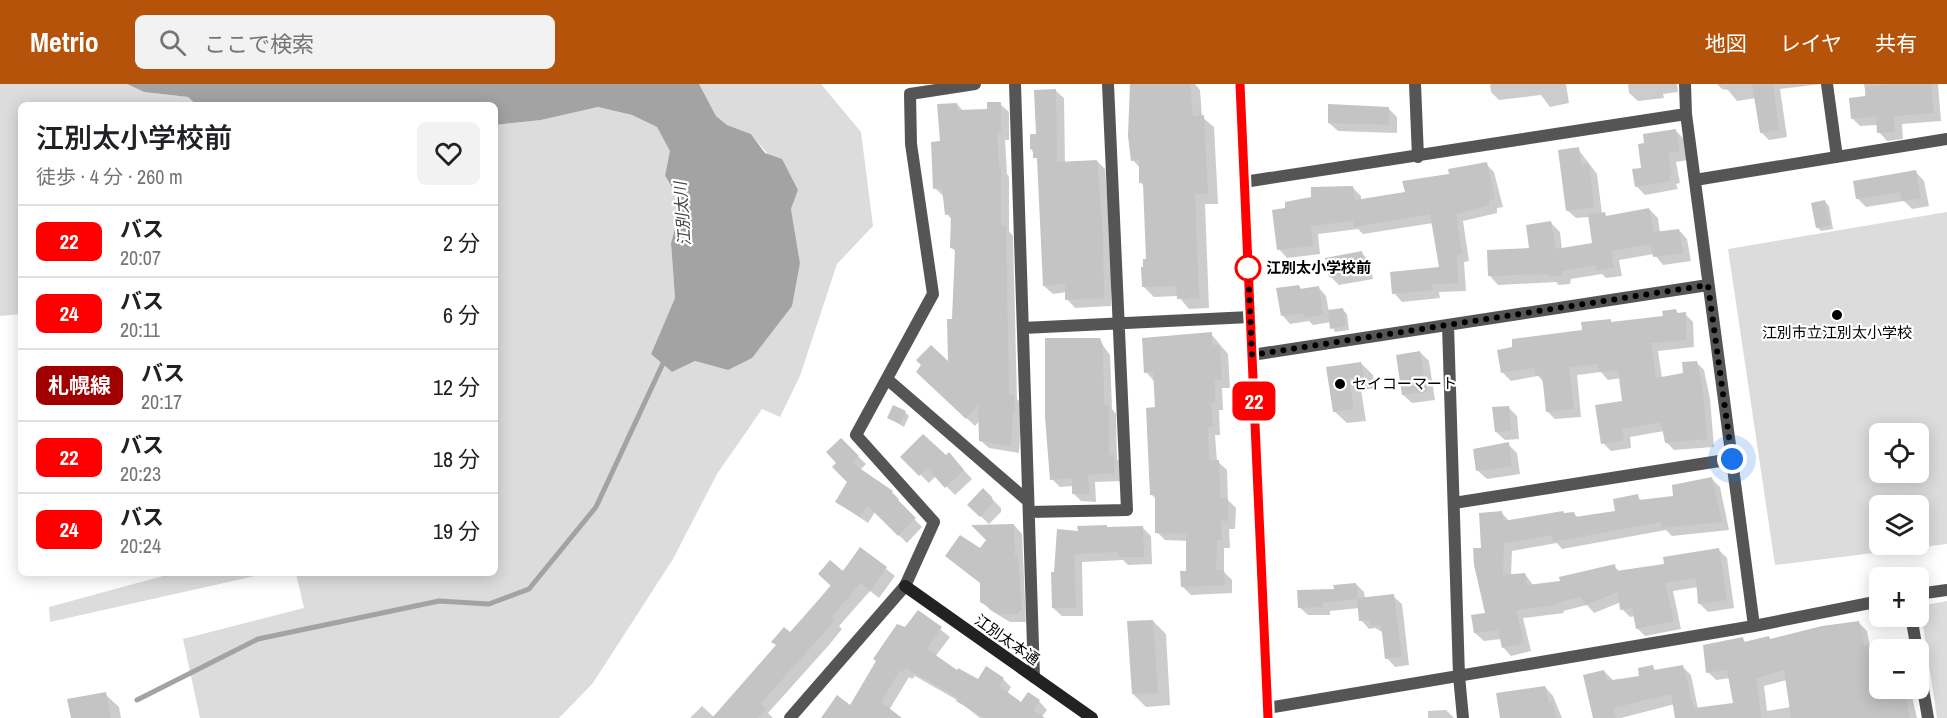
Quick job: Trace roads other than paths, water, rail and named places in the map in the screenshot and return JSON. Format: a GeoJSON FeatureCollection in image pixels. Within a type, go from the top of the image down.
{"type":"FeatureCollection","features":[{"type":"Feature","properties":{"kind":"main road"},"geometry":{"type":"LineString","coordinates":[[1240,84],[1268,713]]}},
{"type":"Feature","properties":{"kind":"main road","name":"江別太本通"},"geometry":{"type":"LineString","coordinates":[[905,586],[1092,718]]}},
{"type":"Feature","properties":{"kind":"street"},"geometry":{"type":"LineString","coordinates":[[790,718],[905,586],[934,522],[856,435],[933,294],[911,144],[910,94],[975,84]]}},
{"type":"Feature","properties":{"kind":"street"},"geometry":{"type":"LineString","coordinates":[[1015,84],[1034,677]]}},
{"type":"Feature","properties":{"kind":"street"},"geometry":{"type":"LineString","coordinates":[[887,379],[1028,507],[1126,510],[1108,84]]}},
{"type":"Feature","properties":{"kind":"street"},"geometry":{"type":"LineString","coordinates":[[1415,84],[1418,157]]}},
{"type":"Feature","properties":{"kind":"street"},"geometry":{"type":"LineString","coordinates":[[1685,84],[1686,114],[1754,626]]}},
{"type":"Feature","properties":{"kind":"street"},"geometry":{"type":"LineString","coordinates":[[1827,84],[1837,157]]}},
{"type":"Feature","properties":{"kind":"street"},"geometry":{"type":"LineString","coordinates":[[1244,182],[1686,114]]}},
{"type":"Feature","properties":{"kind":"street"},"geometry":{"type":"LineString","coordinates":[[1695,180],[1947,139]]}},
{"type":"Feature","properties":{"kind":"street"},"geometry":{"type":"LineString","coordinates":[[1252,355],[1708,285]]}},
{"type":"Feature","properties":{"kind":"street"},"geometry":{"type":"LineString","coordinates":[[1023,328],[1250,317]]}},
{"type":"Feature","properties":{"kind":"street"},"geometry":{"type":"LineString","coordinates":[[1448,325],[1459,676],[1463,718]]}},
{"type":"Feature","properties":{"kind":"street"},"geometry":{"type":"LineString","coordinates":[[1454,503],[1732,459]]}},
{"type":"Feature","properties":{"kind":"street"},"geometry":{"type":"LineString","coordinates":[[1929,592],[1947,590]]}},
{"type":"Feature","properties":{"kind":"street"},"geometry":{"type":"LineString","coordinates":[[1268,713],[1459,676],[1869,604]]}},
{"type":"Feature","properties":{"kind":"street"},"geometry":{"type":"LineString","coordinates":[[1925,699],[1928,718]]}},
{"type":"Feature","properties":{"kind":"water","name":"江別太川"},"geometry":{"type":"Polygon","coordinates":[[[127,84],[699,84],[716,116],[727,125],[751,134],[765,153],[782,159],[798,190],[791,209],[800,263],[792,306],[752,358],[728,370],[695,361],[672,372],[651,354],[675,298],[671,243],[682,204],[665,176],[670,151],[657,127],[632,115],[598,107],[541,120],[498,125],[498,102],[194,102],[188,97],[144,92],[127,84]]]}},
{"type":"Feature","properties":{"kind":"waterway"},"geometry":{"type":"LineString","coordinates":[[137,700],[258,639],[439,601],[489,604],[529,589],[596,507],[665,359]]}},
{"type":"Feature","properties":{"kind":"place","name":"江別太小学校前"},"geometry":{"type":"Point","coordinates":[1248,268]}},
{"type":"Feature","properties":{"kind":"place","name":"江別市立江別太小学校"},"geometry":{"type":"Point","coordinates":[1837,315]}},
{"type":"Feature","properties":{"kind":"place","name":"セイコーマート"},"geometry":{"type":"Point","coordinates":[1340,384]}}]}
